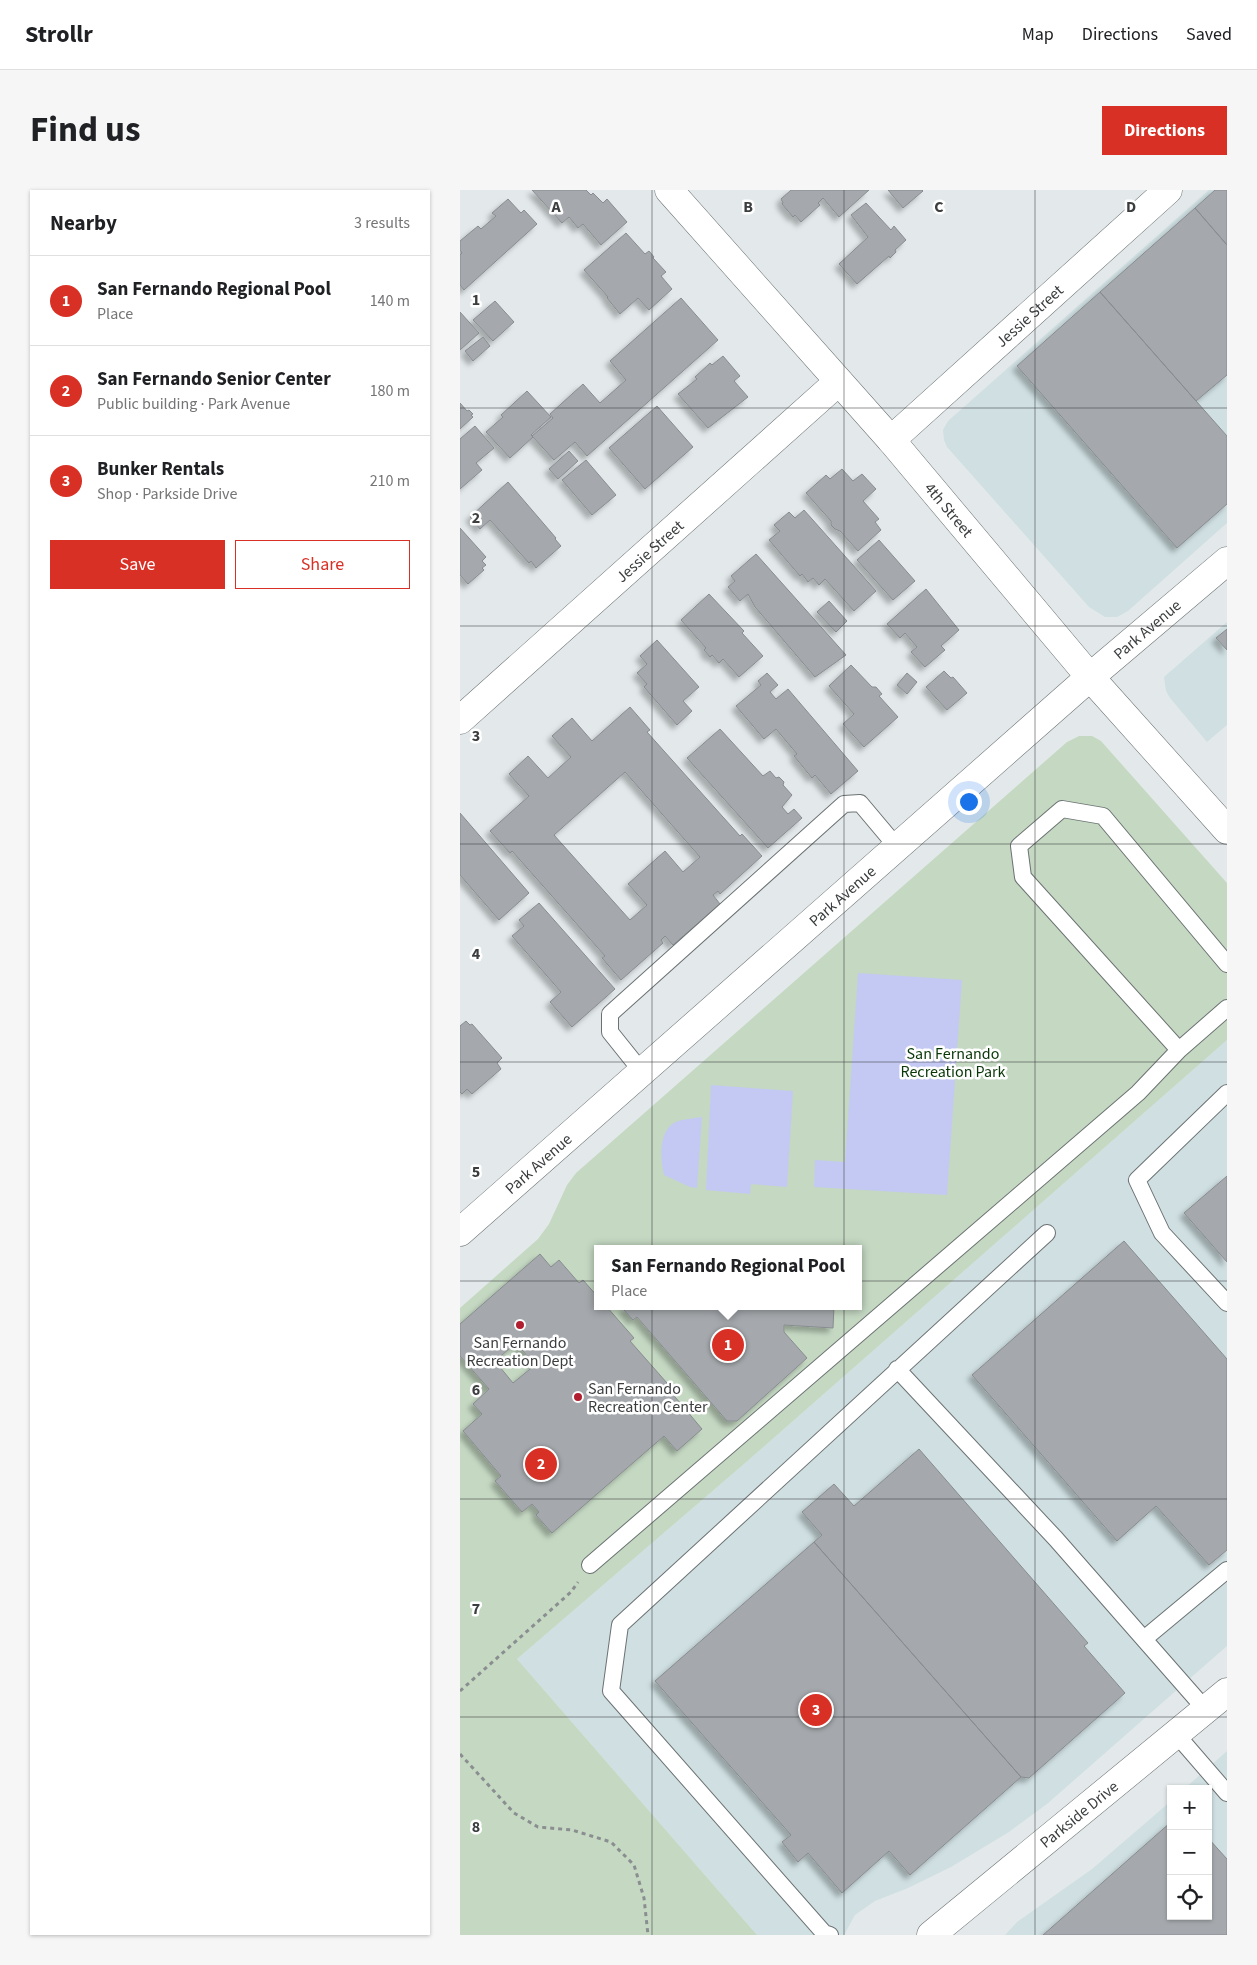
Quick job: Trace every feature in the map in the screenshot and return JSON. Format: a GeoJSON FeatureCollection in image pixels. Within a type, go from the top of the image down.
{"type":"FeatureCollection","features":[{"type":"Feature","properties":{"kind":"street","name":"4th Street"},"geometry":{"type":"LineString","coordinates":[[669,190],[891,440],[1090,676],[1227,830]]}},
{"type":"Feature","properties":{"kind":"street","name":"Jessie Street"},"geometry":{"type":"LineString","coordinates":[[891,440],[1168,190]]}},
{"type":"Feature","properties":{"kind":"street","name":"Jessie Street"},"geometry":{"type":"LineString","coordinates":[[460,720],[838,382]]}},
{"type":"Feature","properties":{"kind":"street","name":"Park Avenue"},"geometry":{"type":"LineString","coordinates":[[460,1232],[1090,676],[1227,561]]}},
{"type":"Feature","properties":{"kind":"street","name":"Parkside Drive"},"geometry":{"type":"LineString","coordinates":[[931,1935],[1227,1692]]}},
{"type":"Feature","properties":{"kind":"lane"},"geometry":{"type":"LineString","coordinates":[[642,1072],[610,1032],[610,1014],[844,804],[860,803],[897,847]]}},
{"type":"Feature","properties":{"kind":"lane"},"geometry":{"type":"LineString","coordinates":[[1178,1050],[1023,877],[1019,846],[1062,809],[1103,816],[1227,964]]}},
{"type":"Feature","properties":{"kind":"lane"},"geometry":{"type":"LineString","coordinates":[[590,1566],[1138,1093],[1178,1050],[1227,1008]]}},
{"type":"Feature","properties":{"kind":"lane"},"geometry":{"type":"LineString","coordinates":[[1227,1093],[1137,1180],[1162,1233],[1227,1303]]}},
{"type":"Feature","properties":{"kind":"lane"},"geometry":{"type":"LineString","coordinates":[[830,1935],[824,1933],[611,1691],[620,1625],[1047,1233]]}},
{"type":"Feature","properties":{"kind":"lane"},"geometry":{"type":"LineString","coordinates":[[897,1369],[1056,1539],[1206,1710]]}},
{"type":"Feature","properties":{"kind":"lane"},"geometry":{"type":"LineString","coordinates":[[1144,1639],[1227,1570]]}},
{"type":"Feature","properties":{"kind":"lane"},"geometry":{"type":"LineString","coordinates":[[1176,1734],[1227,1792]]}},
{"type":"Feature","properties":{"kind":"path"},"geometry":{"type":"LineString","coordinates":[[460,1691],[571,1592],[590,1566]]}},
{"type":"Feature","properties":{"kind":"path"},"geometry":{"type":"LineString","coordinates":[[460,1754],[514,1813],[522,1818],[538,1827],[572,1830],[611,1842],[634,1865],[644,1898],[648,1935]]}},
{"type":"Feature","properties":{"kind":"shaded area"},"geometry":{"type":"Polygon","coordinates":[[[1209,190],[1227,190],[1227,523],[1128,611],[1117,617],[1105,617],[1089,607],[947,447],[943,430],[948,421],[1209,190]]]}},
{"type":"Feature","properties":{"kind":"shaded area"},"geometry":{"type":"Polygon","coordinates":[[[1227,622],[1227,725],[1207,742],[1170,698],[1166,691],[1164,677],[1227,622]]]}},
{"type":"Feature","properties":{"kind":"shaded area"},"geometry":{"type":"Polygon","coordinates":[[[1227,1040],[1227,1646],[1047,1804],[1009,1832],[951,1867],[908,1888],[875,1901],[855,1915],[844,1935],[757,1935],[517,1659],[744,1464],[1227,1040]]]}},
{"type":"Feature","properties":{"kind":"shaded area"},"geometry":{"type":"Polygon","coordinates":[[[1227,1751],[1227,1935],[1005,1935],[1017,1922],[1092,1869],[1167,1804],[1167,1920],[1212,1920],[1212,1785],[1189,1785],[1227,1751]]]}},
{"type":"Feature","properties":{"kind":"green space","name":"San Fernando Recreation Park"},"geometry":{"type":"Polygon","coordinates":[[[1079,736],[1092,736],[1101,741],[1227,883],[1227,1040],[744,1464],[517,1659],[757,1935],[460,1935],[460,1308],[538,1239],[549,1224],[567,1185],[576,1173],[1067,742],[1079,736]]]}},
{"type":"Feature","properties":{"kind":"water"},"geometry":{"type":"Polygon","coordinates":[[[858,973],[962,980],[947,1195],[814,1187],[815,1160],[845,1162],[858,973]]]}},
{"type":"Feature","properties":{"kind":"water"},"geometry":{"type":"Polygon","coordinates":[[[711,1085],[793,1091],[787,1187],[751,1184],[750,1194],[706,1190],[711,1085]]]}},
{"type":"Feature","properties":{"kind":"water"},"geometry":{"type":"Polygon","coordinates":[[[702,1117],[697,1188],[690,1187],[664,1175],[661,1153],[664,1137],[671,1125],[681,1120],[702,1117]]]}},
{"type":"Feature","properties":{"kind":"building"},"geometry":{"type":"Polygon","coordinates":[[[532,190],[586,190],[591,195],[593,193],[603,203],[607,199],[627,222],[601,245],[583,224],[578,228],[569,217],[562,223],[532,190]]]}},
{"type":"Feature","properties":{"kind":"building"},"geometry":{"type":"Polygon","coordinates":[[[791,190],[869,190],[839,217],[823,198],[818,203],[820,205],[801,222],[795,215],[793,217],[782,204],[781,199],[791,190]]]}},
{"type":"Feature","properties":{"kind":"building"},"geometry":{"type":"Polygon","coordinates":[[[888,190],[922,190],[923,191],[903,208],[888,190]]]}},
{"type":"Feature","properties":{"kind":"building"},"geometry":{"type":"Polygon","coordinates":[[[1215,190],[1227,190],[1227,245],[1195,208],[1215,190]]]}},
{"type":"Feature","properties":{"kind":"building"},"geometry":{"type":"Polygon","coordinates":[[[508,199],[521,213],[524,210],[537,224],[464,290],[460,285],[460,255],[462,253],[460,241],[478,226],[481,229],[496,216],[492,213],[508,199]]]}},
{"type":"Feature","properties":{"kind":"building"},"geometry":{"type":"Polygon","coordinates":[[[866,203],[891,230],[894,226],[906,240],[895,250],[896,252],[890,258],[889,256],[857,284],[839,264],[868,237],[851,215],[866,203]]]}},
{"type":"Feature","properties":{"kind":"building"},"geometry":{"type":"Polygon","coordinates":[[[1195,208],[1227,245],[1227,375],[1196,401],[1100,292],[1195,208]]]}},
{"type":"Feature","properties":{"kind":"building"},"geometry":{"type":"Polygon","coordinates":[[[626,233],[645,254],[649,251],[654,257],[666,272],[661,276],[672,289],[649,310],[638,298],[620,314],[584,270],[626,233]]]}},
{"type":"Feature","properties":{"kind":"building"},"geometry":{"type":"Polygon","coordinates":[[[1100,292],[1227,436],[1227,504],[1177,548],[1017,366],[1100,292]]]}},
{"type":"Feature","properties":{"kind":"building"},"geometry":{"type":"Polygon","coordinates":[[[681,298],[718,340],[587,456],[575,442],[554,460],[532,436],[553,418],[550,414],[583,384],[600,403],[626,380],[610,361],[681,298]]]}},
{"type":"Feature","properties":{"kind":"building"},"geometry":{"type":"Polygon","coordinates":[[[495,301],[514,322],[493,341],[473,320],[495,301]]]}},
{"type":"Feature","properties":{"kind":"building"},"geometry":{"type":"Polygon","coordinates":[[[460,312],[479,333],[460,350],[460,312]]]}},
{"type":"Feature","properties":{"kind":"building"},"geometry":{"type":"Polygon","coordinates":[[[483,337],[490,346],[473,361],[465,351],[483,337]]]}},
{"type":"Feature","properties":{"kind":"building"},"geometry":{"type":"Polygon","coordinates":[[[723,356],[740,376],[734,381],[748,397],[708,428],[678,394],[697,379],[695,377],[710,363],[712,365],[723,356]]]}},
{"type":"Feature","properties":{"kind":"building"},"geometry":{"type":"Polygon","coordinates":[[[527,391],[551,417],[510,458],[486,432],[527,391]]]}},
{"type":"Feature","properties":{"kind":"building"},"geometry":{"type":"Polygon","coordinates":[[[460,403],[467,411],[469,410],[473,414],[471,415],[473,417],[460,429],[460,403]]]}},
{"type":"Feature","properties":{"kind":"building"},"geometry":{"type":"Polygon","coordinates":[[[657,406],[693,447],[645,489],[609,448],[657,406]]]}},
{"type":"Feature","properties":{"kind":"building"},"geometry":{"type":"Polygon","coordinates":[[[475,426],[494,448],[476,463],[482,470],[460,489],[460,439],[475,426]]]}},
{"type":"Feature","properties":{"kind":"building"},"geometry":{"type":"Polygon","coordinates":[[[569,451],[578,461],[558,479],[549,469],[569,451]]]}},
{"type":"Feature","properties":{"kind":"building"},"geometry":{"type":"Polygon","coordinates":[[[586,460],[616,495],[592,515],[562,480],[586,460]]]}},
{"type":"Feature","properties":{"kind":"building"},"geometry":{"type":"Polygon","coordinates":[[[842,469],[853,481],[862,474],[876,489],[863,501],[879,519],[875,522],[881,530],[858,551],[840,531],[831,525],[831,521],[806,493],[826,475],[830,479],[842,469]]]}},
{"type":"Feature","properties":{"kind":"building"},"geometry":{"type":"Polygon","coordinates":[[[508,482],[561,546],[536,568],[531,561],[529,563],[490,520],[480,529],[470,517],[508,482]]]}},
{"type":"Feature","properties":{"kind":"building"},"geometry":{"type":"Polygon","coordinates":[[[804,510],[876,591],[854,611],[825,579],[819,585],[813,578],[808,582],[802,574],[800,576],[769,540],[780,531],[774,525],[789,512],[795,518],[804,510]]]}},
{"type":"Feature","properties":{"kind":"building"},"geometry":{"type":"Polygon","coordinates":[[[460,528],[486,557],[482,561],[486,565],[482,568],[484,570],[468,584],[460,575],[460,528]]]}},
{"type":"Feature","properties":{"kind":"building"},"geometry":{"type":"Polygon","coordinates":[[[879,540],[915,581],[893,600],[857,560],[879,540]]]}},
{"type":"Feature","properties":{"kind":"building"},"geometry":{"type":"Polygon","coordinates":[[[756,554],[846,655],[815,677],[755,607],[748,594],[740,601],[728,587],[735,581],[731,576],[756,554]]]}},
{"type":"Feature","properties":{"kind":"building"},"geometry":{"type":"Polygon","coordinates":[[[926,589],[959,630],[941,646],[945,650],[925,667],[911,652],[917,647],[905,633],[900,638],[887,624],[926,589]]]}},
{"type":"Feature","properties":{"kind":"building"},"geometry":{"type":"Polygon","coordinates":[[[709,594],[744,631],[742,633],[763,656],[739,677],[723,659],[719,663],[712,655],[710,657],[704,650],[706,648],[681,620],[709,594]]]}},
{"type":"Feature","properties":{"kind":"building"},"geometry":{"type":"Polygon","coordinates":[[[829,601],[847,621],[836,632],[817,612],[829,601]]]}},
{"type":"Feature","properties":{"kind":"building"},"geometry":{"type":"Polygon","coordinates":[[[1227,629],[1227,650],[1216,638],[1227,629]]]}},
{"type":"Feature","properties":{"kind":"building"},"geometry":{"type":"Polygon","coordinates":[[[657,640],[699,687],[683,701],[692,711],[677,725],[644,687],[647,684],[637,673],[647,664],[640,656],[657,640]]]}},
{"type":"Feature","properties":{"kind":"building"},"geometry":{"type":"Polygon","coordinates":[[[851,665],[872,687],[876,687],[882,694],[879,696],[898,717],[864,747],[843,724],[854,714],[829,686],[851,665]]]}},
{"type":"Feature","properties":{"kind":"building"},"geometry":{"type":"Polygon","coordinates":[[[944,671],[951,678],[953,677],[967,693],[947,710],[926,687],[944,671]]]}},
{"type":"Feature","properties":{"kind":"building"},"geometry":{"type":"Polygon","coordinates":[[[767,673],[778,685],[770,692],[776,699],[788,689],[858,771],[831,794],[815,775],[812,778],[794,756],[797,754],[776,729],[764,739],[736,706],[761,685],[758,681],[767,673]]]}},
{"type":"Feature","properties":{"kind":"building"},"geometry":{"type":"Polygon","coordinates":[[[907,673],[917,682],[907,694],[897,685],[907,673]]]}},
{"type":"Feature","properties":{"kind":"building"},"geometry":{"type":"Polygon","coordinates":[[[630,707],[650,730],[647,732],[740,836],[742,834],[762,856],[720,894],[718,891],[713,895],[720,904],[673,945],[665,936],[661,940],[663,943],[621,980],[602,958],[605,956],[512,851],[510,853],[490,831],[529,796],[509,774],[528,756],[548,778],[571,757],[552,736],[572,718],[592,741],[630,707]],[[625,772],[554,835],[630,920],[647,905],[628,884],[665,851],[683,872],[700,857],[625,772]]]}},
{"type":"Feature","properties":{"kind":"building"},"geometry":{"type":"Polygon","coordinates":[[[720,729],[763,776],[770,771],[776,778],[779,777],[784,782],[783,785],[792,795],[782,807],[788,814],[794,809],[802,818],[768,848],[687,758],[720,729]]]}},
{"type":"Feature","properties":{"kind":"building"},"geometry":{"type":"Polygon","coordinates":[[[460,813],[529,893],[499,920],[460,875],[460,813]]]}},
{"type":"Feature","properties":{"kind":"building"},"geometry":{"type":"Polygon","coordinates":[[[539,903],[615,989],[572,1027],[550,1002],[561,992],[512,936],[524,926],[519,920],[539,903]]]}},
{"type":"Feature","properties":{"kind":"building"},"geometry":{"type":"Polygon","coordinates":[[[466,1021],[470,1025],[472,1024],[502,1058],[497,1063],[501,1069],[472,1094],[467,1089],[462,1094],[460,1092],[460,1026],[466,1021]]]}},
{"type":"Feature","properties":{"kind":"building"},"geometry":{"type":"Polygon","coordinates":[[[1227,1176],[1227,1262],[1184,1213],[1227,1176]]]}},
{"type":"Feature","properties":{"kind":"building"},"geometry":{"type":"Polygon","coordinates":[[[1124,1241],[1227,1359],[1227,1550],[1209,1565],[1156,1506],[1117,1541],[972,1375],[1124,1241]]]}},
{"type":"Feature","properties":{"kind":"building","name":"San Fernando Recreation Center"},"geometry":{"type":"Polygon","coordinates":[[[540,1254],[551,1267],[559,1260],[579,1283],[583,1280],[594,1292],[594,1310],[610,1310],[634,1338],[630,1341],[667,1383],[665,1385],[702,1429],[677,1451],[664,1436],[552,1533],[536,1515],[539,1512],[532,1504],[522,1512],[495,1481],[501,1476],[463,1431],[482,1414],[473,1404],[489,1389],[460,1356],[460,1324],[540,1254]],[[516,1343],[495,1361],[513,1383],[535,1365],[516,1343]]]}},
{"type":"Feature","properties":{"kind":"building"},"geometry":{"type":"Polygon","coordinates":[[[624,1310],[834,1310],[833,1328],[784,1325],[784,1332],[807,1358],[737,1421],[727,1421],[637,1317],[633,1320],[624,1310]]]}},
{"type":"Feature","properties":{"kind":"building"},"geometry":{"type":"Polygon","coordinates":[[[919,1449],[1088,1643],[1084,1646],[1125,1693],[1029,1778],[1021,1777],[814,1542],[822,1535],[802,1512],[834,1484],[854,1506],[919,1449]]]}},
{"type":"Feature","properties":{"kind":"building"},"geometry":{"type":"Polygon","coordinates":[[[814,1542],[1021,1777],[910,1875],[889,1851],[842,1893],[808,1853],[798,1862],[782,1842],[791,1835],[655,1681],[814,1542]]]}},
{"type":"Feature","properties":{"kind":"building"},"geometry":{"type":"Polygon","coordinates":[[[1167,1826],[1167,1920],[1212,1920],[1212,1842],[1227,1859],[1227,1935],[1043,1935],[1167,1826]]]}},
{"type":"Feature","properties":{"kind":"place","name":"San Fernando Recreation Dept"},"geometry":{"type":"Point","coordinates":[520,1325]}},
{"type":"Feature","properties":{"kind":"place","name":"San Fernando Regional Pool"},"geometry":{"type":"Point","coordinates":[728,1345]}},
{"type":"Feature","properties":{"kind":"place","name":"San Fernando Recreation Center"},"geometry":{"type":"Point","coordinates":[578,1397]}},
{"type":"Feature","properties":{"kind":"place","name":"San Fernando Senior Center"},"geometry":{"type":"Point","coordinates":[541,1464]}},
{"type":"Feature","properties":{"kind":"place","name":"Bunker Rentals"},"geometry":{"type":"Point","coordinates":[816,1710]}}]}
